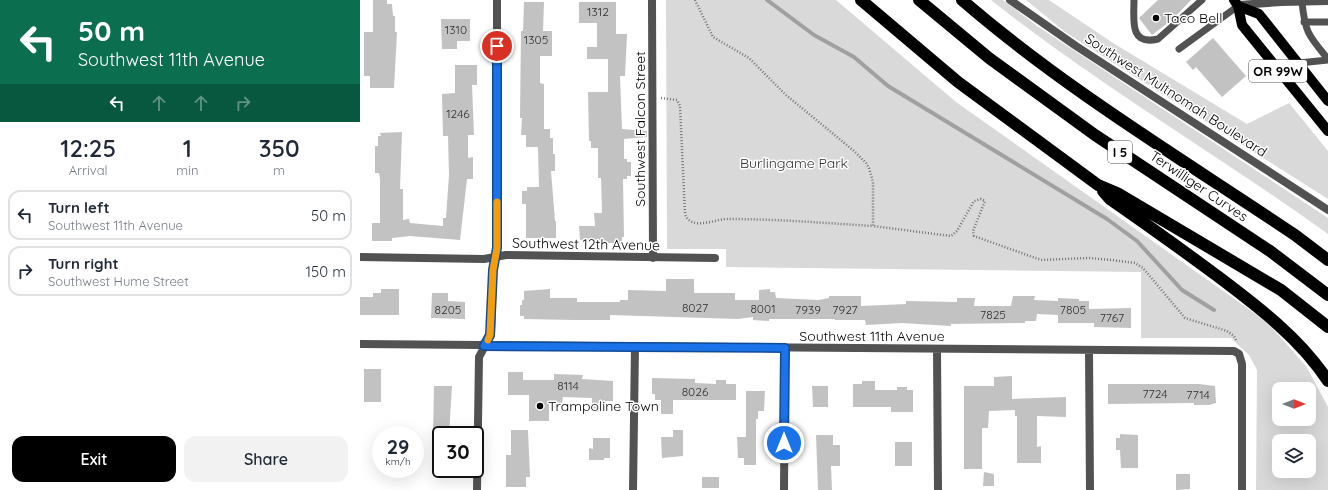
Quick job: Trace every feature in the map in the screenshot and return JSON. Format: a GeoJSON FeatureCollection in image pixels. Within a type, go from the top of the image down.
{"type":"FeatureCollection","features":[{"type":"Feature","properties":{"kind":"highway"},"geometry":{"type":"LineString","coordinates":[[862,0],[958,82],[1098,185],[1110,198],[1222,279],[1272,319],[1310,356],[1328,381]]}},
{"type":"Feature","properties":{"kind":"highway","name":"Terwilliger Curves"},"geometry":{"type":"LineString","coordinates":[[919,0],[990,58],[1095,135],[1270,251],[1328,294]]}},
{"type":"Feature","properties":{"kind":"highway","name":"Terwilliger Curves"},"geometry":{"type":"LineString","coordinates":[[962,0],[1063,80],[1295,235],[1328,260]]}},
{"type":"Feature","properties":{"kind":"highway"},"geometry":{"type":"LineString","coordinates":[[1098,185],[1117,193],[1274,286],[1328,327]]}},
{"type":"Feature","properties":{"kind":"main road","name":"OR 99W"},"geometry":{"type":"LineString","coordinates":[[1236,3],[1259,14],[1328,101]]}},
{"type":"Feature","properties":{"kind":"main road","name":"OR 99W"},"geometry":{"type":"LineString","coordinates":[[1236,3],[1242,25],[1328,131]]}},
{"type":"Feature","properties":{"kind":"street"},"geometry":{"type":"LineString","coordinates":[[477,490],[479,357],[490,335],[493,270],[497,248],[497,0]]}},
{"type":"Feature","properties":{"kind":"street","name":"Southwest Falcon Street"},"geometry":{"type":"LineString","coordinates":[[652,0],[653,258]]}},
{"type":"Feature","properties":{"kind":"street","name":"Southwest Multnomah Boulevard"},"geometry":{"type":"LineString","coordinates":[[1010,0],[1082,50],[1328,210]]}},
{"type":"Feature","properties":{"kind":"street"},"geometry":{"type":"LineString","coordinates":[[1236,3],[1328,1]]}},
{"type":"Feature","properties":{"kind":"street","name":"Southwest 12th Avenue"},"geometry":{"type":"LineString","coordinates":[[360,257],[484,259],[506,255],[715,258]]}},
{"type":"Feature","properties":{"kind":"street","name":"Southwest 11th Avenue"},"geometry":{"type":"LineString","coordinates":[[360,344],[1229,350],[1239,354]]}},
{"type":"Feature","properties":{"kind":"street"},"geometry":{"type":"LineString","coordinates":[[633,490],[634,346]]}},
{"type":"Feature","properties":{"kind":"street"},"geometry":{"type":"LineString","coordinates":[[784,490],[785,348]]}},
{"type":"Feature","properties":{"kind":"street"},"geometry":{"type":"LineString","coordinates":[[937,349],[938,490]]}},
{"type":"Feature","properties":{"kind":"street"},"geometry":{"type":"LineString","coordinates":[[1089,350],[1090,490]]}},
{"type":"Feature","properties":{"kind":"street"},"geometry":{"type":"LineString","coordinates":[[1239,354],[1242,364],[1242,490]]}},
{"type":"Feature","properties":{"kind":"lane"},"geometry":{"type":"LineString","coordinates":[[1134,0],[1134,29],[1136,35],[1142,40],[1150,41],[1158,39],[1202,0]]}},
{"type":"Feature","properties":{"kind":"lane"},"geometry":{"type":"LineString","coordinates":[[1299,64],[1328,60],[1308,34],[1304,22],[1302,2]]}},
{"type":"Feature","properties":{"kind":"lane"},"geometry":{"type":"LineString","coordinates":[[1179,49],[1236,3]]}},
{"type":"Feature","properties":{"kind":"lane"},"geometry":{"type":"LineString","coordinates":[[1304,22],[1328,22]]}},
{"type":"Feature","properties":{"kind":"path"},"geometry":{"type":"LineString","coordinates":[[695,0],[713,37],[749,58],[786,95],[854,151],[866,163],[873,182],[873,226]]}},
{"type":"Feature","properties":{"kind":"path"},"geometry":{"type":"LineString","coordinates":[[652,98],[673,99],[680,103],[684,155],[685,214],[693,222],[700,223],[728,218],[873,226],[951,236],[957,231],[974,201],[981,199],[985,201],[973,231],[974,236],[1041,260],[1089,258],[1127,262],[1140,265],[1185,318],[1227,331],[1234,336],[1238,345],[1239,354]]}},
{"type":"Feature","properties":{"kind":"green space","name":"Burlingame Park"},"geometry":{"type":"Polygon","coordinates":[[[666,0],[836,0],[956,102],[1267,322],[1306,366],[1315,382],[1272,382],[1272,426],[1316,426],[1316,385],[1328,407],[1328,490],[1256,490],[1257,370],[1249,355],[1231,338],[1141,338],[1141,272],[726,267],[726,249],[667,249],[666,0]]]}},
{"type":"Feature","properties":{"kind":"green space"},"geometry":{"type":"Polygon","coordinates":[[[991,0],[1003,0],[1037,26],[1328,218],[1328,234],[1286,204],[1073,61],[991,0]]]}},
{"type":"Feature","properties":{"kind":"green space"},"geometry":{"type":"Polygon","coordinates":[[[1026,0],[1049,0],[1113,43],[1247,124],[1289,103],[1328,151],[1328,199],[1065,32],[1026,0]]]}},
{"type":"Feature","properties":{"kind":"building"},"geometry":{"type":"Polygon","coordinates":[[[373,0],[387,0],[387,4],[392,4],[393,16],[395,16],[395,32],[397,32],[394,88],[370,88],[370,76],[364,76],[364,32],[373,32],[373,0]]]}},
{"type":"Feature","properties":{"kind":"building","name":"Taco Bell"},"geometry":{"type":"Polygon","coordinates":[[[1158,0],[1191,0],[1173,19],[1152,35],[1139,18],[1158,0]]]}},
{"type":"Feature","properties":{"kind":"building"},"geometry":{"type":"Polygon","coordinates":[[[524,2],[544,2],[543,31],[552,31],[552,56],[540,56],[540,83],[544,84],[544,129],[550,129],[550,138],[553,138],[553,154],[555,154],[555,171],[551,171],[556,221],[556,238],[526,238],[526,204],[522,204],[522,191],[527,191],[527,187],[539,187],[538,147],[526,147],[526,135],[521,135],[521,31],[523,31],[524,2]]]}},
{"type":"Feature","properties":{"kind":"building"},"geometry":{"type":"Polygon","coordinates":[[[579,2],[616,2],[616,34],[627,34],[625,76],[620,76],[622,129],[647,131],[647,137],[624,139],[624,159],[627,159],[627,162],[631,162],[631,176],[627,176],[627,179],[623,179],[624,237],[622,237],[622,243],[600,243],[600,240],[580,240],[579,226],[595,226],[594,213],[602,213],[601,178],[598,178],[598,148],[591,148],[591,141],[589,141],[588,92],[608,92],[608,59],[587,59],[587,47],[597,47],[597,23],[579,23],[579,2]]]}},
{"type":"Feature","properties":{"kind":"building"},"geometry":{"type":"Polygon","coordinates":[[[441,19],[470,19],[470,41],[457,41],[457,49],[442,49],[441,19]]]}},
{"type":"Feature","properties":{"kind":"building"},"geometry":{"type":"Polygon","coordinates":[[[1213,38],[1246,76],[1222,97],[1196,67],[1193,70],[1186,62],[1213,38]]]}},
{"type":"Feature","properties":{"kind":"building"},"geometry":{"type":"Polygon","coordinates":[[[455,65],[477,65],[477,85],[472,85],[474,135],[468,135],[468,158],[473,157],[473,179],[467,179],[460,240],[410,236],[392,238],[392,241],[372,241],[372,223],[380,223],[380,179],[379,173],[375,173],[375,146],[378,146],[378,136],[381,136],[380,133],[402,132],[400,189],[403,189],[403,220],[409,219],[410,223],[443,226],[443,218],[446,218],[449,175],[448,136],[443,136],[442,94],[455,93],[455,65]]]}},
{"type":"Feature","properties":{"kind":"building"},"geometry":{"type":"Polygon","coordinates":[[[666,279],[694,279],[694,293],[735,293],[735,300],[759,300],[759,290],[770,289],[770,292],[775,292],[776,298],[819,300],[829,298],[829,296],[861,296],[861,306],[906,304],[906,301],[957,302],[957,298],[975,298],[974,306],[1011,306],[1013,296],[1035,296],[1034,300],[1058,301],[1058,298],[1079,299],[1079,301],[1089,301],[1089,309],[1131,308],[1131,328],[1094,327],[1094,323],[1058,323],[1058,315],[1037,314],[1036,321],[1025,321],[1025,323],[951,324],[951,326],[902,323],[866,325],[865,320],[835,319],[769,319],[769,321],[753,320],[753,317],[738,319],[610,315],[610,320],[574,320],[524,319],[524,316],[520,316],[520,305],[522,305],[522,300],[524,300],[524,291],[550,289],[550,298],[577,298],[577,302],[620,302],[620,300],[628,300],[628,290],[666,291],[666,279]]]}},
{"type":"Feature","properties":{"kind":"building"},"geometry":{"type":"Polygon","coordinates":[[[381,289],[399,289],[399,315],[360,315],[360,297],[373,297],[373,293],[381,293],[381,289]]]}},
{"type":"Feature","properties":{"kind":"building"},"geometry":{"type":"Polygon","coordinates":[[[432,293],[448,293],[448,301],[465,302],[465,319],[431,318],[432,293]]]}},
{"type":"Feature","properties":{"kind":"building"},"geometry":{"type":"Polygon","coordinates":[[[364,369],[381,369],[381,402],[364,402],[364,369]]]}},
{"type":"Feature","properties":{"kind":"building"},"geometry":{"type":"Polygon","coordinates":[[[508,372],[523,372],[523,380],[554,380],[554,374],[583,375],[582,379],[613,381],[613,401],[605,401],[605,412],[592,412],[592,398],[563,397],[562,403],[549,402],[549,421],[529,421],[529,395],[508,395],[508,372]]]}},
{"type":"Feature","properties":{"kind":"building"},"geometry":{"type":"Polygon","coordinates":[[[1012,376],[1012,399],[1066,397],[1066,417],[1037,416],[1037,447],[1041,446],[1041,463],[1017,463],[1017,416],[1015,416],[1015,410],[989,411],[988,428],[982,428],[982,469],[964,469],[964,386],[994,386],[994,377],[1012,376]]]}},
{"type":"Feature","properties":{"kind":"building"},"geometry":{"type":"Polygon","coordinates":[[[652,378],[695,379],[695,383],[716,384],[716,380],[726,380],[726,384],[736,384],[736,400],[673,400],[673,414],[661,414],[661,400],[655,400],[655,394],[652,394],[652,378]]]}},
{"type":"Feature","properties":{"kind":"building"},"geometry":{"type":"Polygon","coordinates":[[[862,381],[875,381],[875,390],[897,390],[897,387],[907,387],[907,390],[913,390],[913,412],[891,412],[891,407],[853,407],[853,384],[862,384],[862,381]]]}},
{"type":"Feature","properties":{"kind":"building"},"geometry":{"type":"Polygon","coordinates":[[[1108,384],[1199,384],[1215,386],[1216,403],[1209,405],[1194,405],[1194,403],[1108,404],[1108,384]]]}},
{"type":"Feature","properties":{"kind":"building"},"geometry":{"type":"Polygon","coordinates":[[[434,386],[452,386],[450,426],[433,426],[434,386]]]}},
{"type":"Feature","properties":{"kind":"building"},"geometry":{"type":"Polygon","coordinates":[[[812,386],[828,386],[828,407],[813,407],[812,386]]]}},
{"type":"Feature","properties":{"kind":"building"},"geometry":{"type":"Polygon","coordinates":[[[746,391],[765,391],[764,411],[758,411],[758,419],[756,419],[756,465],[744,465],[744,458],[738,458],[737,437],[746,437],[746,391]]]}},
{"type":"Feature","properties":{"kind":"building"},"geometry":{"type":"Polygon","coordinates":[[[511,430],[528,430],[530,477],[526,477],[526,487],[506,487],[506,455],[511,455],[511,430]]]}},
{"type":"Feature","properties":{"kind":"building"},"geometry":{"type":"Polygon","coordinates":[[[673,430],[683,430],[683,456],[662,458],[661,437],[673,437],[673,430]]]}},
{"type":"Feature","properties":{"kind":"building"},"geometry":{"type":"Polygon","coordinates":[[[1120,434],[1138,435],[1138,468],[1121,468],[1120,450],[1116,450],[1116,438],[1120,438],[1120,434]]]}},
{"type":"Feature","properties":{"kind":"building"},"geometry":{"type":"Polygon","coordinates":[[[816,435],[833,435],[833,445],[840,445],[840,466],[831,466],[832,490],[818,490],[816,435]]]}},
{"type":"Feature","properties":{"kind":"building"},"geometry":{"type":"Polygon","coordinates":[[[593,438],[610,438],[610,458],[604,458],[604,460],[589,460],[589,448],[593,449],[593,438]]]}},
{"type":"Feature","properties":{"kind":"building"},"geometry":{"type":"Polygon","coordinates":[[[895,442],[912,442],[912,466],[895,466],[895,442]]]}},
{"type":"Feature","properties":{"kind":"building"},"geometry":{"type":"Polygon","coordinates":[[[984,472],[994,474],[994,486],[983,486],[984,472]]]}},
{"type":"Feature","properties":{"kind":"building"},"geometry":{"type":"Polygon","coordinates":[[[1176,474],[1190,474],[1190,489],[1176,490],[1176,474]]]}},
{"type":"Feature","properties":{"kind":"building"},"geometry":{"type":"Polygon","coordinates":[[[702,477],[719,477],[719,488],[702,488],[702,477]]]}},
{"type":"Feature","properties":{"kind":"waterway"},"geometry":{"type":"LineString","coordinates":[[767,0],[814,35],[854,57],[888,86],[1107,219],[1137,241],[1182,290],[1214,310]]}},
{"type":"Feature","properties":{"kind":"slow traffic"},"geometry":{"type":"LineString","coordinates":[[488,340],[490,335],[493,270],[497,248],[497,202]]}},
{"type":"Feature","properties":{"kind":"place","name":"Taco Bell"},"geometry":{"type":"Point","coordinates":[1156,18]}},
{"type":"Feature","properties":{"kind":"place","name":"Trampoline Town"},"geometry":{"type":"Point","coordinates":[540,406]}},
{"type":"Feature","properties":{"kind":"route"},"geometry":{"type":"LineString","coordinates":[[497,46],[497,248],[493,270],[490,335],[484,346],[785,348],[784,443]]}}]}
